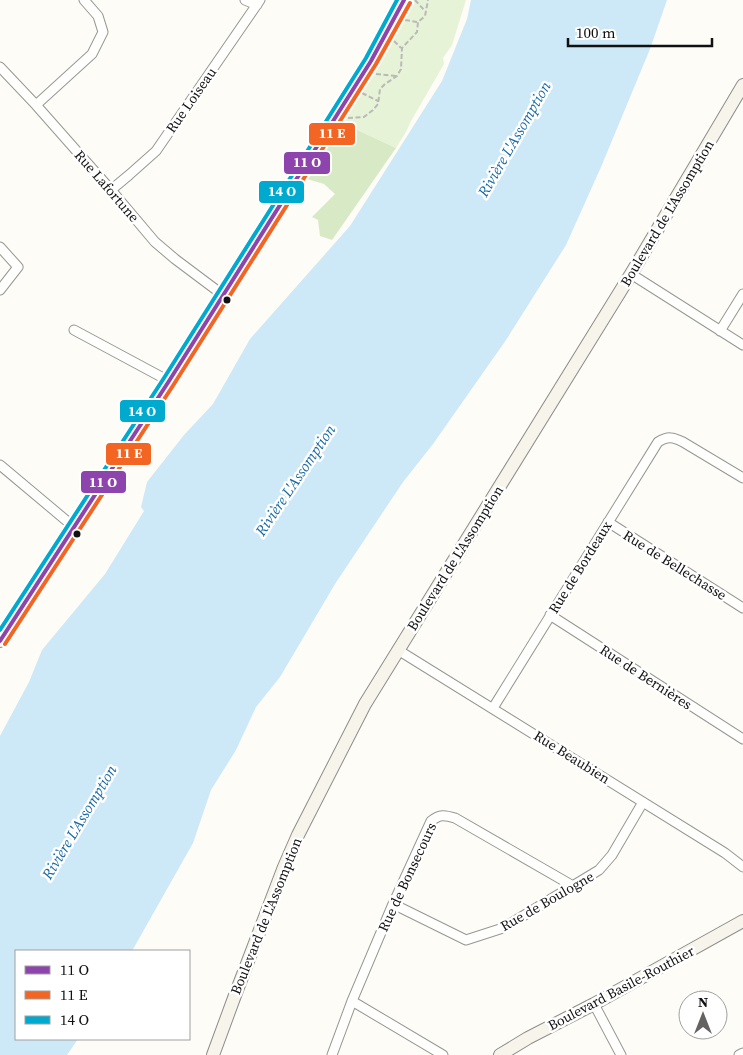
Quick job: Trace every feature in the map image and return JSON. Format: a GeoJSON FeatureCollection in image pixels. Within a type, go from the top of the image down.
{"type":"FeatureCollection","features":[{"type":"Feature","properties":{"kind":"street"},"geometry":{"type":"LineString","coordinates":[[36,104],[92,54],[104,32],[98,16],[84,0]]}},
{"type":"Feature","properties":{"kind":"street"},"geometry":{"type":"LineString","coordinates":[[245,0],[258,2]]}},
{"type":"Feature","properties":{"kind":"street"},"geometry":{"type":"LineString","coordinates":[[0,641],[224,295],[364,72],[404,0]]}},
{"type":"Feature","properties":{"kind":"street","name":"Rue Loiseau"},"geometry":{"type":"LineString","coordinates":[[111,190],[156,151],[258,2]]}},
{"type":"Feature","properties":{"kind":"street","name":"Rue Lafortune"},"geometry":{"type":"LineString","coordinates":[[0,67],[36,104],[155,242],[224,295]]}},
{"type":"Feature","properties":{"kind":"street","name":"Boulevard de L'Assomption"},"geometry":{"type":"LineString","coordinates":[[213,1055],[284,867],[298,835],[365,704],[631,274],[743,85]]}},
{"type":"Feature","properties":{"kind":"street"},"geometry":{"type":"LineString","coordinates":[[0,247],[18,267],[0,290]]}},
{"type":"Feature","properties":{"kind":"street"},"geometry":{"type":"LineString","coordinates":[[631,274],[743,345]]}},
{"type":"Feature","properties":{"kind":"street"},"geometry":{"type":"LineString","coordinates":[[720,331],[743,294]]}},
{"type":"Feature","properties":{"kind":"street"},"geometry":{"type":"LineString","coordinates":[[74,330],[168,381]]}},
{"type":"Feature","properties":{"kind":"street","name":"Rue de Bordeaux"},"geometry":{"type":"LineString","coordinates":[[493,708],[658,442],[665,438],[675,438],[743,478]]}},
{"type":"Feature","properties":{"kind":"street"},"geometry":{"type":"LineString","coordinates":[[0,465],[74,527]]}},
{"type":"Feature","properties":{"kind":"street","name":"Rue de Bellechasse"},"geometry":{"type":"LineString","coordinates":[[608,522],[743,608]]}},
{"type":"Feature","properties":{"kind":"street","name":"Rue de Bernières"},"geometry":{"type":"LineString","coordinates":[[550,615],[743,739]]}},
{"type":"Feature","properties":{"kind":"street","name":"Rue Beaubien"},"geometry":{"type":"LineString","coordinates":[[398,650],[725,853],[743,867]]}},
{"type":"Feature","properties":{"kind":"street","name":"Rue de Boulogne"},"geometry":{"type":"LineString","coordinates":[[392,904],[466,940],[503,928],[599,870],[612,855],[643,802]]}},
{"type":"Feature","properties":{"kind":"street","name":"Rue de Bonsecours"},"geometry":{"type":"LineString","coordinates":[[332,1055],[392,904],[431,821],[437,816],[448,815],[455,818],[573,886]]}},
{"type":"Feature","properties":{"kind":"street","name":"Boulevard Basile-Routhier"},"geometry":{"type":"LineString","coordinates":[[500,1055],[743,921]]}},
{"type":"Feature","properties":{"kind":"street"},"geometry":{"type":"LineString","coordinates":[[352,1001],[443,1055]]}},
{"type":"Feature","properties":{"kind":"street"},"geometry":{"type":"LineString","coordinates":[[594,1004],[621,1055]]}},
{"type":"Feature","properties":{"kind":"street"},"geometry":{"type":"LineString","coordinates":[[739,1055],[743,1053]]}},
{"type":"Feature","properties":{"kind":"path"},"geometry":{"type":"LineString","coordinates":[[415,0],[426,11]]}},
{"type":"Feature","properties":{"kind":"path"},"geometry":{"type":"LineString","coordinates":[[336,117],[351,118],[364,116],[378,104],[380,89],[397,76],[401,69],[402,48],[417,32],[418,22],[425,16],[428,0]]}},
{"type":"Feature","properties":{"kind":"path"},"geometry":{"type":"LineString","coordinates":[[364,72],[397,76]]}},
{"type":"Feature","properties":{"kind":"path"},"geometry":{"type":"LineString","coordinates":[[354,88],[378,101]]}},
{"type":"Feature","properties":{"kind":"green space"},"geometry":{"type":"Polygon","coordinates":[[[403,0],[466,0],[452,45],[443,58],[444,64],[396,148],[334,119],[403,0]]]}},
{"type":"Feature","properties":{"kind":"green space"},"geometry":{"type":"Polygon","coordinates":[[[340,122],[396,148],[332,240],[320,236],[318,220],[312,217],[335,194],[324,184],[307,179],[340,122]]]}},
{"type":"Feature","properties":{"kind":"water","name":"Rivière L'Assomption"},"geometry":{"type":"Polygon","coordinates":[[[471,0],[667,0],[650,49],[566,245],[506,340],[433,444],[403,482],[335,584],[280,677],[256,707],[236,750],[211,790],[193,843],[133,950],[15,950],[15,1040],[77,1040],[67,1055],[0,1055],[0,736],[29,682],[42,650],[105,574],[144,511],[141,507],[147,482],[184,435],[213,404],[250,339],[350,226],[442,81],[467,19],[471,0]]]}},
{"type":"Feature","properties":{"kind":"transit line"},"geometry":{"type":"LineString","coordinates":[[0,630],[164,378],[366,58],[397,0]]}},
{"type":"Feature","properties":{"kind":"transit line"},"geometry":{"type":"LineString","coordinates":[[0,641],[169,381],[371,61],[404,0]]}},
{"type":"Feature","properties":{"kind":"transit line"},"geometry":{"type":"LineString","coordinates":[[5,644],[174,384],[376,64],[410,3]]}}]}
